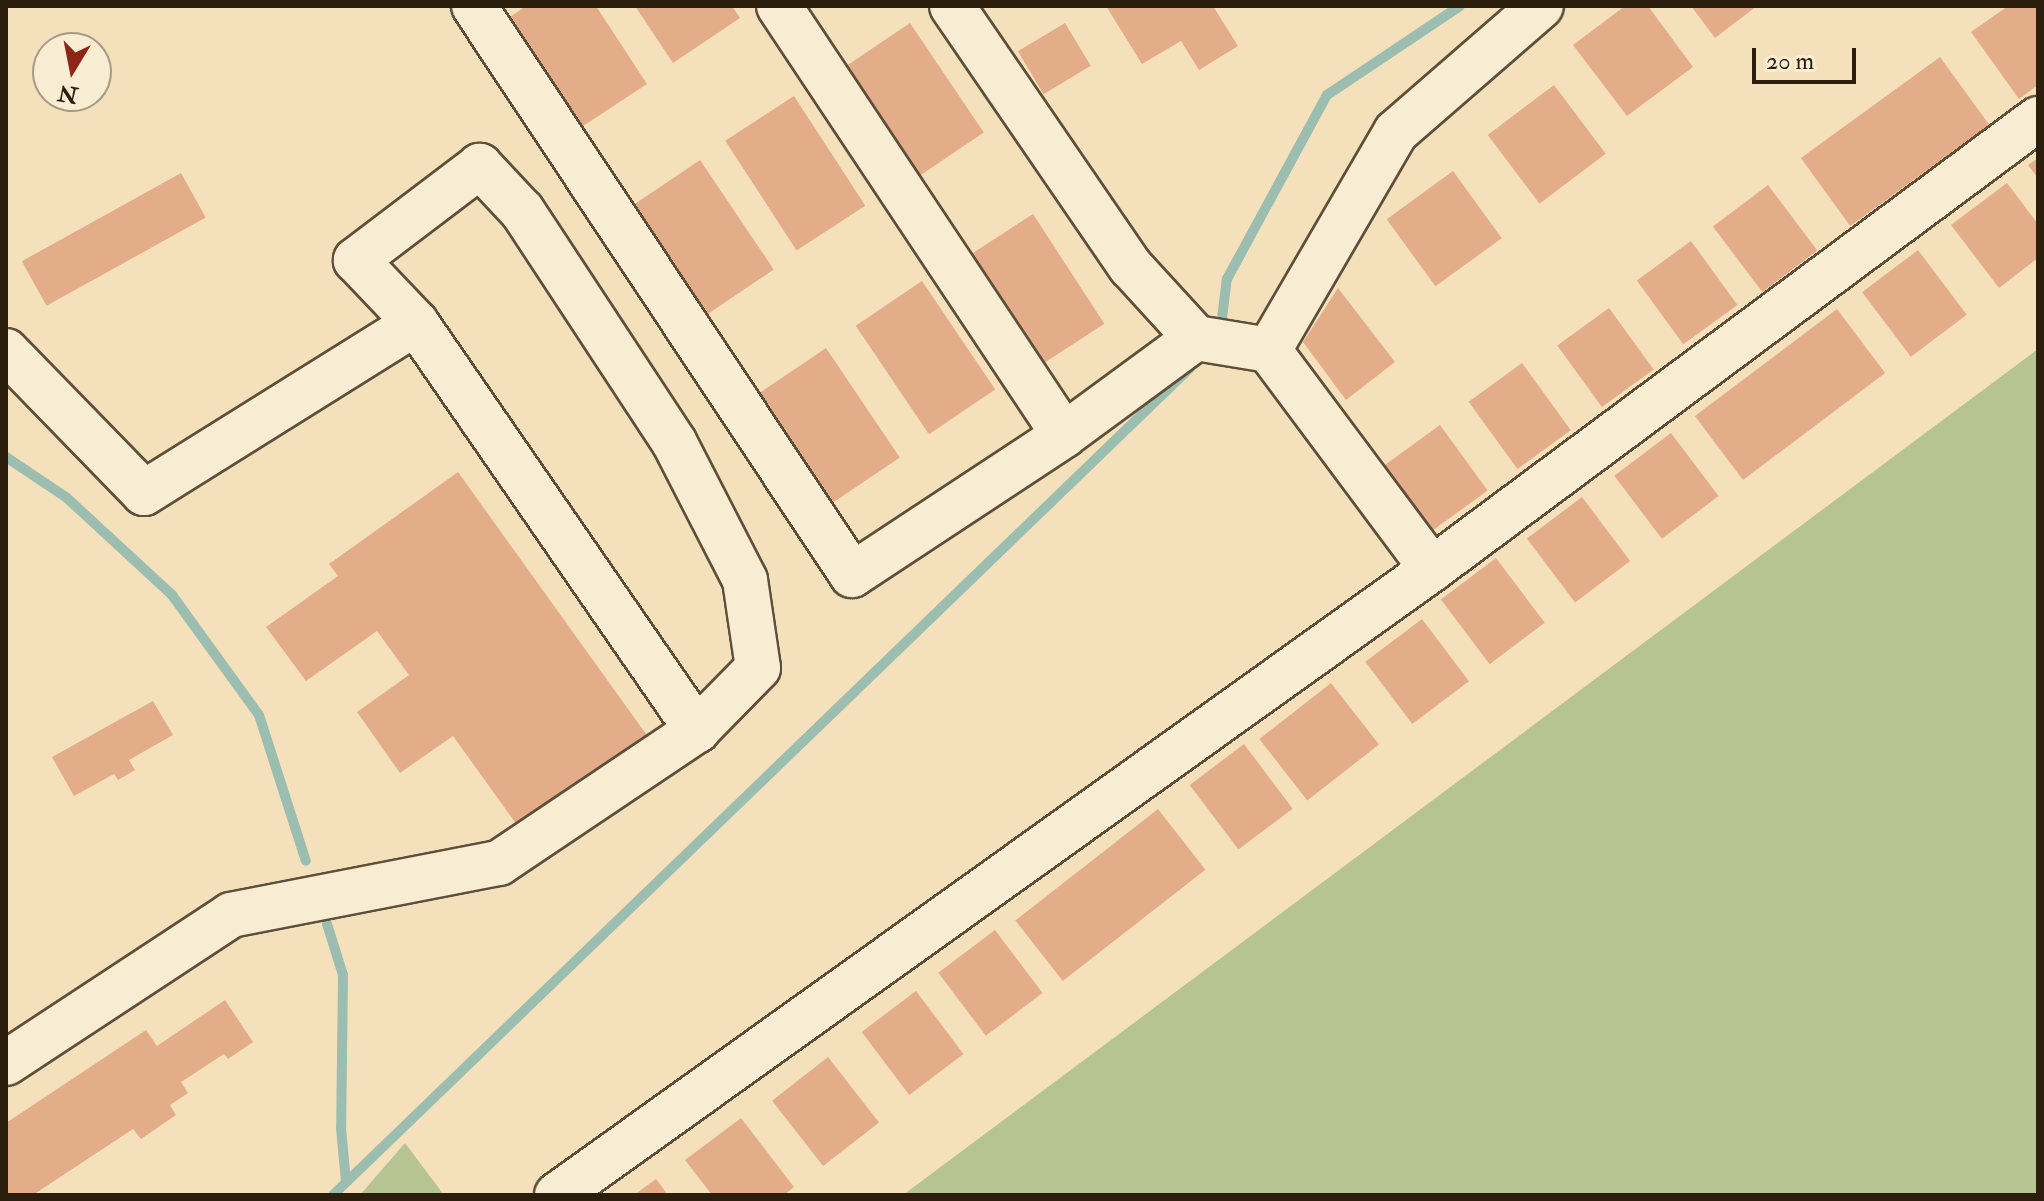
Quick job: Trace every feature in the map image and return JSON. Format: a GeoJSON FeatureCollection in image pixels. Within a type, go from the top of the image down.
{"type":"FeatureCollection","features":[{"type":"Feature","properties":{"kind":"street"},"geometry":{"type":"LineString","coordinates":[[474,6],[852,575],[1064,435],[1196,338]]}},
{"type":"Feature","properties":{"kind":"street"},"geometry":{"type":"LineString","coordinates":[[779,6],[1064,435]]}},
{"type":"Feature","properties":{"kind":"street"},"geometry":{"type":"LineString","coordinates":[[952,6],[1131,267],[1196,338],[1269,350],[1432,569]]}},
{"type":"Feature","properties":{"kind":"street"},"geometry":{"type":"LineString","coordinates":[[1269,350],[1396,132],[1541,6]]}},
{"type":"Feature","properties":{"kind":"street"},"geometry":{"type":"LineString","coordinates":[[557,1195],[1432,569],[2038,119]]}},
{"type":"Feature","properties":{"kind":"street"},"geometry":{"type":"LineString","coordinates":[[6,1063],[231,915],[499,863],[697,730],[758,668],[745,580],[674,442],[522,211],[480,166],[356,260],[416,323],[697,730]]}},
{"type":"Feature","properties":{"kind":"street"},"geometry":{"type":"LineString","coordinates":[[6,351],[144,493],[416,323]]}},
{"type":"Feature","properties":{"kind":"green space"},"geometry":{"type":"Polygon","coordinates":[[[2038,349],[2038,1195],[903,1195],[2038,349]]]}},
{"type":"Feature","properties":{"kind":"green space"},"geometry":{"type":"Polygon","coordinates":[[[405,1143],[444,1195],[360,1195],[405,1143]]]}},
{"type":"Feature","properties":{"kind":"building"},"geometry":{"type":"Polygon","coordinates":[[[526,6],[596,6],[647,84],[580,128],[507,19],[526,6]]]}},
{"type":"Feature","properties":{"kind":"building"},"geometry":{"type":"Polygon","coordinates":[[[635,6],[732,6],[740,18],[673,63],[635,6]]]}},
{"type":"Feature","properties":{"kind":"building"},"geometry":{"type":"Polygon","coordinates":[[[1106,6],[1213,6],[1238,46],[1199,70],[1181,41],[1142,64],[1106,6]]]}},
{"type":"Feature","properties":{"kind":"building"},"geometry":{"type":"Polygon","coordinates":[[[1625,6],[1648,6],[1693,67],[1627,116],[1573,45],[1625,6]]]}},
{"type":"Feature","properties":{"kind":"building"},"geometry":{"type":"Polygon","coordinates":[[[1691,6],[1757,6],[1715,38],[1691,6]]]}},
{"type":"Feature","properties":{"kind":"building"},"geometry":{"type":"Polygon","coordinates":[[[2008,6],[2038,6],[2038,85],[2019,99],[1971,32],[2008,6]]]}},
{"type":"Feature","properties":{"kind":"building"},"geometry":{"type":"Polygon","coordinates":[[[910,23],[984,132],[917,178],[843,68],[910,23]]]}},
{"type":"Feature","properties":{"kind":"building"},"geometry":{"type":"Polygon","coordinates":[[[1065,23],[1091,66],[1044,94],[1018,51],[1065,23]]]}},
{"type":"Feature","properties":{"kind":"building"},"geometry":{"type":"Polygon","coordinates":[[[1940,57],[1989,125],[1850,226],[1801,158],[1940,57]]]}},
{"type":"Feature","properties":{"kind":"building"},"geometry":{"type":"Polygon","coordinates":[[[1554,85],[1606,154],[1539,204],[1488,135],[1554,85]]]}},
{"type":"Feature","properties":{"kind":"building"},"geometry":{"type":"Polygon","coordinates":[[[794,96],[865,206],[797,251],[725,141],[794,96]]]}},
{"type":"Feature","properties":{"kind":"building"},"geometry":{"type":"Polygon","coordinates":[[[2038,158],[2038,178],[2028,165],[2038,158]]]}},
{"type":"Feature","properties":{"kind":"building"},"geometry":{"type":"Polygon","coordinates":[[[700,160],[774,269],[707,315],[633,205],[700,160]]]}},
{"type":"Feature","properties":{"kind":"building"},"geometry":{"type":"Polygon","coordinates":[[[1453,171],[1502,238],[1435,286],[1387,219],[1453,171]]]}},
{"type":"Feature","properties":{"kind":"building"},"geometry":{"type":"Polygon","coordinates":[[[181,173],[206,218],[47,306],[22,261],[181,173]]]}},
{"type":"Feature","properties":{"kind":"building"},"geometry":{"type":"Polygon","coordinates":[[[2007,183],[2038,224],[2038,258],[1999,288],[1951,225],[2007,183]]]}},
{"type":"Feature","properties":{"kind":"building"},"geometry":{"type":"Polygon","coordinates":[[[1768,185],[1817,250],[1762,292],[1713,227],[1768,185]]]}},
{"type":"Feature","properties":{"kind":"building"},"geometry":{"type":"Polygon","coordinates":[[[1033,214],[1104,324],[1036,368],[965,258],[1033,214]]]}},
{"type":"Feature","properties":{"kind":"building"},"geometry":{"type":"Polygon","coordinates":[[[1691,241],[1737,305],[1683,344],[1637,280],[1691,241]]]}},
{"type":"Feature","properties":{"kind":"building"},"geometry":{"type":"Polygon","coordinates":[[[1918,250],[1967,315],[1911,357],[1862,292],[1918,250]]]}},
{"type":"Feature","properties":{"kind":"building"},"geometry":{"type":"Polygon","coordinates":[[[922,281],[995,390],[929,434],[856,326],[922,281]]]}},
{"type":"Feature","properties":{"kind":"building"},"geometry":{"type":"Polygon","coordinates":[[[1338,288],[1395,362],[1346,400],[1303,342],[1338,288]]]}},
{"type":"Feature","properties":{"kind":"building"},"geometry":{"type":"Polygon","coordinates":[[[1609,308],[1654,369],[1602,407],[1557,346],[1609,308]]]}},
{"type":"Feature","properties":{"kind":"building"},"geometry":{"type":"Polygon","coordinates":[[[1837,309],[1885,373],[1743,480],[1695,416],[1837,309]]]}},
{"type":"Feature","properties":{"kind":"building"},"geometry":{"type":"Polygon","coordinates":[[[826,348],[900,457],[833,502],[760,393],[826,348]]]}},
{"type":"Feature","properties":{"kind":"building"},"geometry":{"type":"Polygon","coordinates":[[[1522,363],[1571,430],[1517,469],[1469,402],[1522,363]]]}},
{"type":"Feature","properties":{"kind":"building"},"geometry":{"type":"Polygon","coordinates":[[[1440,425],[1488,491],[1432,531],[1384,466],[1440,425]]]}},
{"type":"Feature","properties":{"kind":"building"},"geometry":{"type":"Polygon","coordinates":[[[1671,433],[1719,496],[1662,539],[1614,476],[1671,433]]]}},
{"type":"Feature","properties":{"kind":"building"},"geometry":{"type":"Polygon","coordinates":[[[458,472],[651,741],[522,832],[453,736],[400,773],[357,712],[409,675],[377,631],[306,681],[266,627],[338,576],[329,564],[458,472]]]}},
{"type":"Feature","properties":{"kind":"building"},"geometry":{"type":"Polygon","coordinates":[[[1582,497],[1630,561],[1575,602],[1527,539],[1582,497]]]}},
{"type":"Feature","properties":{"kind":"building"},"geometry":{"type":"Polygon","coordinates":[[[1496,558],[1545,623],[1490,664],[1441,600],[1496,558]]]}},
{"type":"Feature","properties":{"kind":"building"},"geometry":{"type":"Polygon","coordinates":[[[1422,619],[1469,681],[1412,724],[1365,662],[1422,619]]]}},
{"type":"Feature","properties":{"kind":"building"},"geometry":{"type":"Polygon","coordinates":[[[1331,683],[1379,744],[1307,800],[1259,739],[1331,683]]]}},
{"type":"Feature","properties":{"kind":"building"},"geometry":{"type":"Polygon","coordinates":[[[153,701],[173,735],[129,760],[135,770],[118,780],[114,774],[74,796],[52,757],[153,701]]]}},
{"type":"Feature","properties":{"kind":"building"},"geometry":{"type":"Polygon","coordinates":[[[1244,744],[1293,809],[1238,850],[1190,785],[1244,744]]]}},
{"type":"Feature","properties":{"kind":"building"},"geometry":{"type":"Polygon","coordinates":[[[1158,809],[1205,870],[1063,981],[1015,920],[1158,809]]]}},
{"type":"Feature","properties":{"kind":"building"},"geometry":{"type":"Polygon","coordinates":[[[995,930],[1043,993],[986,1036],[938,973],[995,930]]]}},
{"type":"Feature","properties":{"kind":"building"},"geometry":{"type":"Polygon","coordinates":[[[916,991],[964,1054],[909,1095],[862,1032],[916,991]]]}},
{"type":"Feature","properties":{"kind":"building"},"geometry":{"type":"Polygon","coordinates":[[[225,1000],[253,1042],[228,1059],[224,1054],[181,1082],[188,1093],[170,1105],[176,1115],[141,1139],[133,1129],[33,1195],[6,1195],[6,1123],[146,1030],[157,1046],[225,1000]]]}},
{"type":"Feature","properties":{"kind":"building"},"geometry":{"type":"Polygon","coordinates":[[[828,1057],[879,1122],[823,1166],[772,1101],[828,1057]]]}},
{"type":"Feature","properties":{"kind":"building"},"geometry":{"type":"Polygon","coordinates":[[[741,1118],[794,1187],[784,1195],[712,1195],[685,1160],[741,1118]]]}},
{"type":"Feature","properties":{"kind":"building"},"geometry":{"type":"Polygon","coordinates":[[[656,1179],[668,1195],[634,1195],[656,1179]]]}},
{"type":"Feature","properties":{"kind":"waterway"},"geometry":{"type":"LineString","coordinates":[[1222,318],[1227,279],[1327,95],[1460,6]]}},
{"type":"Feature","properties":{"kind":"waterway"},"geometry":{"type":"LineString","coordinates":[[333,1195],[1190,368]]}},
{"type":"Feature","properties":{"kind":"waterway"},"geometry":{"type":"LineString","coordinates":[[6,457],[67,498],[172,595],[259,715],[306,861]]}},
{"type":"Feature","properties":{"kind":"waterway"},"geometry":{"type":"LineString","coordinates":[[327,924],[343,975],[341,1128],[346,1182]]}}]}
